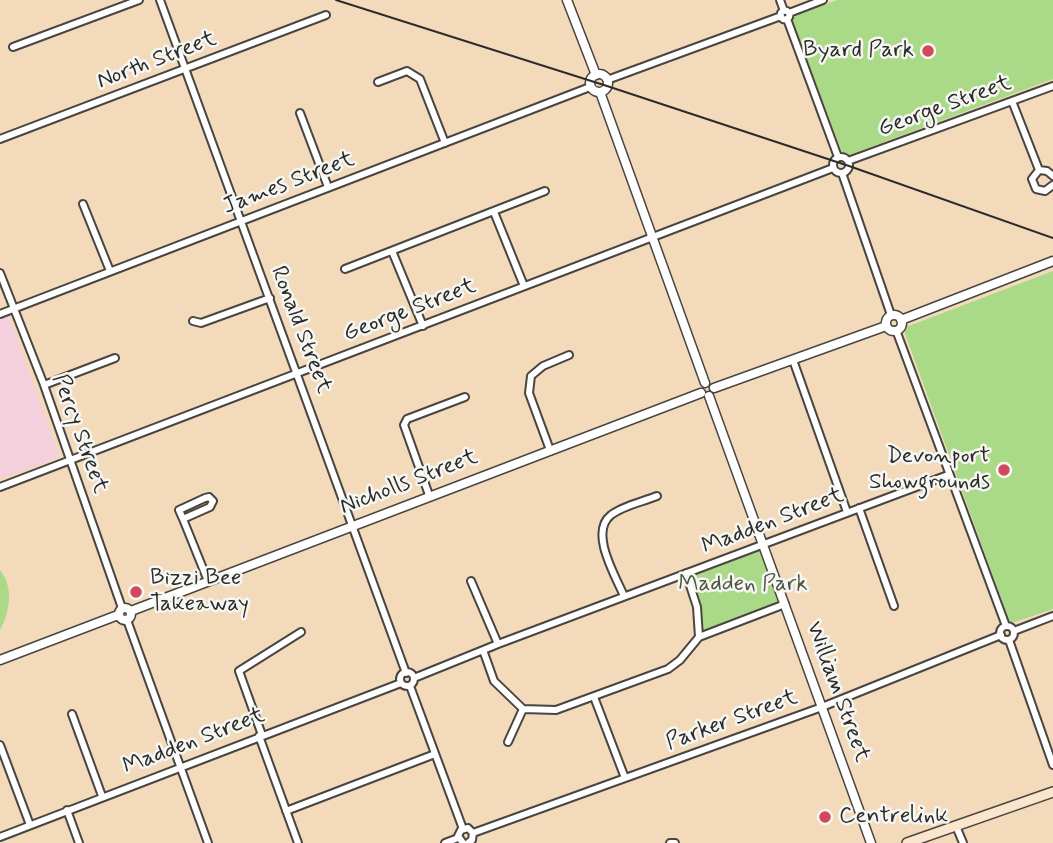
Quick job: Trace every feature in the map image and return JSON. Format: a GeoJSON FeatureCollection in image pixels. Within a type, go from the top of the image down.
{"type":"FeatureCollection","features":[{"type":"Feature","properties":{"kind":"main road"},"geometry":{"type":"LineString","coordinates":[[907,843],[1053,792]]}},
{"type":"Feature","properties":{"kind":"street"},"geometry":{"type":"LineString","coordinates":[[13,47],[139,0]]}},
{"type":"Feature","properties":{"kind":"street","name":"Ronald Street"},"geometry":{"type":"LineString","coordinates":[[160,0],[406,673]]}},
{"type":"Feature","properties":{"kind":"street"},"geometry":{"type":"LineString","coordinates":[[567,0],[596,75]]}},
{"type":"Feature","properties":{"kind":"street"},"geometry":{"type":"LineString","coordinates":[[780,0],[838,157]]}},
{"type":"Feature","properties":{"kind":"street"},"geometry":{"type":"LineString","coordinates":[[607,80],[823,0]]}},
{"type":"Feature","properties":{"kind":"street","name":"North Street"},"geometry":{"type":"LineString","coordinates":[[0,139],[326,15]]}},
{"type":"Feature","properties":{"kind":"street"},"geometry":{"type":"LineString","coordinates":[[378,82],[407,71],[420,79],[446,143]]}},
{"type":"Feature","properties":{"kind":"street"},"geometry":{"type":"LineString","coordinates":[[596,75],[603,75],[607,80],[606,89],[600,92],[590,87],[590,80],[596,75]]}},
{"type":"Feature","properties":{"kind":"street","name":"George Street"},"geometry":{"type":"LineString","coordinates":[[848,161],[1053,86]]}},
{"type":"Feature","properties":{"kind":"street","name":"James Street"},"geometry":{"type":"LineString","coordinates":[[0,314],[590,87]]}},
{"type":"Feature","properties":{"kind":"street"},"geometry":{"type":"LineString","coordinates":[[600,92],[705,383]]}},
{"type":"Feature","properties":{"kind":"street"},"geometry":{"type":"LineString","coordinates":[[1013,101],[1039,170]]}},
{"type":"Feature","properties":{"kind":"street"},"geometry":{"type":"LineString","coordinates":[[300,113],[328,187]]}},
{"type":"Feature","properties":{"kind":"street"},"geometry":{"type":"LineString","coordinates":[[838,157],[848,161],[848,169],[842,173],[833,168],[833,162],[838,157]]}},
{"type":"Feature","properties":{"kind":"street","name":"George Street"},"geometry":{"type":"LineString","coordinates":[[0,487],[833,168]]}},
{"type":"Feature","properties":{"kind":"street"},"geometry":{"type":"LineString","coordinates":[[1039,170],[1047,170],[1053,176]]}},
{"type":"Feature","properties":{"kind":"street"},"geometry":{"type":"LineString","coordinates":[[1039,170],[1032,180],[1036,189],[1045,191],[1053,185]]}},
{"type":"Feature","properties":{"kind":"street"},"geometry":{"type":"LineString","coordinates":[[842,173],[891,315]]}},
{"type":"Feature","properties":{"kind":"street"},"geometry":{"type":"LineString","coordinates":[[345,269],[545,191]]}},
{"type":"Feature","properties":{"kind":"street"},"geometry":{"type":"LineString","coordinates":[[83,204],[110,271]]}},
{"type":"Feature","properties":{"kind":"street"},"geometry":{"type":"LineString","coordinates":[[494,212],[524,286]]}},
{"type":"Feature","properties":{"kind":"street"},"geometry":{"type":"LineString","coordinates":[[393,251],[423,326]]}},
{"type":"Feature","properties":{"kind":"street"},"geometry":{"type":"LineString","coordinates":[[901,320],[1053,261]]}},
{"type":"Feature","properties":{"kind":"street","name":"Percy Street"},"geometry":{"type":"LineString","coordinates":[[0,274],[44,385],[208,843]]}},
{"type":"Feature","properties":{"kind":"street"},"geometry":{"type":"LineString","coordinates":[[193,321],[201,323],[270,298]]}},
{"type":"Feature","properties":{"kind":"street"},"geometry":{"type":"LineString","coordinates":[[891,315],[896,315],[901,320]]}},
{"type":"Feature","properties":{"kind":"street"},"geometry":{"type":"LineString","coordinates":[[886,326],[891,315]]}},
{"type":"Feature","properties":{"kind":"street"},"geometry":{"type":"LineString","coordinates":[[886,326],[890,330],[896,330],[901,325],[901,320]]}},
{"type":"Feature","properties":{"kind":"street"},"geometry":{"type":"LineString","coordinates":[[714,388],[886,326]]}},
{"type":"Feature","properties":{"kind":"street"},"geometry":{"type":"LineString","coordinates":[[896,330],[1006,626],[1014,631]]}},
{"type":"Feature","properties":{"kind":"street"},"geometry":{"type":"LineString","coordinates":[[551,450],[529,393],[531,376],[543,366],[569,355]]}},
{"type":"Feature","properties":{"kind":"street"},"geometry":{"type":"LineString","coordinates":[[44,385],[115,358]]}},
{"type":"Feature","properties":{"kind":"street"},"geometry":{"type":"LineString","coordinates":[[793,360],[847,512]]}},
{"type":"Feature","properties":{"kind":"street"},"geometry":{"type":"LineString","coordinates":[[705,383],[710,383],[714,388],[713,394],[705,394],[701,386],[705,383]]}},
{"type":"Feature","properties":{"kind":"street","name":"Nicholls Street"},"geometry":{"type":"LineString","coordinates":[[0,660],[429,495],[705,394]]}},
{"type":"Feature","properties":{"kind":"street","name":"William Street"},"geometry":{"type":"LineString","coordinates":[[705,394],[872,843]]}},
{"type":"Feature","properties":{"kind":"street"},"geometry":{"type":"LineString","coordinates":[[429,495],[404,425],[407,419],[466,397]]}},
{"type":"Feature","properties":{"kind":"street","name":"Madden Street"},"geometry":{"type":"LineString","coordinates":[[412,682],[498,644],[948,475]]}},
{"type":"Feature","properties":{"kind":"street"},"geometry":{"type":"LineString","coordinates":[[624,596],[600,537],[603,523],[612,514],[657,496]]}},
{"type":"Feature","properties":{"kind":"street"},"geometry":{"type":"LineString","coordinates":[[183,519],[210,508],[213,501],[209,497],[205,498],[179,510],[208,581]]}},
{"type":"Feature","properties":{"kind":"street"},"geometry":{"type":"LineString","coordinates":[[859,508],[894,606]]}},
{"type":"Feature","properties":{"kind":"street"},"geometry":{"type":"LineString","coordinates":[[686,573],[697,607],[699,636]]}},
{"type":"Feature","properties":{"kind":"street"},"geometry":{"type":"LineString","coordinates":[[471,581],[498,644]]}},
{"type":"Feature","properties":{"kind":"street"},"geometry":{"type":"LineString","coordinates":[[483,650],[494,681],[523,709],[556,710],[667,669],[680,660],[699,636],[785,604]]}},
{"type":"Feature","properties":{"kind":"street"},"geometry":{"type":"LineString","coordinates":[[1014,631],[1053,616]]}},
{"type":"Feature","properties":{"kind":"street"},"geometry":{"type":"LineString","coordinates":[[1006,626],[1001,635],[1009,640],[1053,765]]}},
{"type":"Feature","properties":{"kind":"street"},"geometry":{"type":"LineString","coordinates":[[1009,640],[1014,636],[1014,631]]}},
{"type":"Feature","properties":{"kind":"street"},"geometry":{"type":"LineString","coordinates":[[298,843],[239,671],[301,632]]}},
{"type":"Feature","properties":{"kind":"street","name":"Parker Street"},"geometry":{"type":"LineString","coordinates":[[473,833],[822,707],[1001,635]]}},
{"type":"Feature","properties":{"kind":"street"},"geometry":{"type":"LineString","coordinates":[[412,682],[406,686],[401,683],[401,676],[411,674],[435,754],[463,829]]}},
{"type":"Feature","properties":{"kind":"street","name":"Madden Street"},"geometry":{"type":"LineString","coordinates":[[0,837],[401,683]]}},
{"type":"Feature","properties":{"kind":"street"},"geometry":{"type":"LineString","coordinates":[[594,697],[625,778]]}},
{"type":"Feature","properties":{"kind":"street"},"geometry":{"type":"LineString","coordinates":[[508,742],[523,709]]}},
{"type":"Feature","properties":{"kind":"street"},"geometry":{"type":"LineString","coordinates":[[72,714],[102,796]]}},
{"type":"Feature","properties":{"kind":"street"},"geometry":{"type":"LineString","coordinates":[[0,745],[30,825]]}},
{"type":"Feature","properties":{"kind":"street"},"geometry":{"type":"LineString","coordinates":[[286,811],[435,754]]}},
{"type":"Feature","properties":{"kind":"street"},"geometry":{"type":"LineString","coordinates":[[68,810],[79,843]]}},
{"type":"Feature","properties":{"kind":"street"},"geometry":{"type":"LineString","coordinates":[[956,826],[963,843]]}},
{"type":"Feature","properties":{"kind":"street"},"geometry":{"type":"LineString","coordinates":[[445,843],[465,842],[473,838],[473,833],[468,828],[459,832],[465,842]]}},
{"type":"Feature","properties":{"kind":"street"},"geometry":{"type":"LineString","coordinates":[[670,843],[675,843]]}},
{"type":"Feature","properties":{"kind":"shaded area"},"geometry":{"type":"Polygon","coordinates":[[[9,316],[60,457],[0,479],[0,319],[9,316]]]}},
{"type":"Feature","properties":{"kind":"green space","name":"Byard Park"},"geometry":{"type":"Polygon","coordinates":[[[837,0],[1053,0],[1053,79],[846,156],[842,152],[793,23],[793,18],[798,14],[837,0]]]}},
{"type":"Feature","properties":{"kind":"green space","name":"Devonport Showgrounds"},"geometry":{"type":"Polygon","coordinates":[[[1053,271],[1053,609],[1012,623],[904,331],[906,327],[1053,271]]]}},
{"type":"Feature","properties":{"kind":"green space","name":"Madden Park"},"geometry":{"type":"Polygon","coordinates":[[[762,543],[785,604],[699,637],[697,607],[686,573],[762,543]]]}},
{"type":"Feature","properties":{"kind":"green space"},"geometry":{"type":"Polygon","coordinates":[[[0,570],[7,584],[9,600],[0,630],[0,570]]]}},
{"type":"Feature","properties":{"kind":"railway"},"geometry":{"type":"LineString","coordinates":[[336,0],[849,166],[1053,238]]}},
{"type":"Feature","properties":{"kind":"place","name":"Byard Park"},"geometry":{"type":"Point","coordinates":[928,51]}},
{"type":"Feature","properties":{"kind":"place","name":"Devonport Showgrounds"},"geometry":{"type":"Point","coordinates":[1004,470]}},
{"type":"Feature","properties":{"kind":"place","name":"Bizzi Bee Takeaway"},"geometry":{"type":"Point","coordinates":[136,592]}},
{"type":"Feature","properties":{"kind":"place","name":"Centrelink"},"geometry":{"type":"Point","coordinates":[825,817]}}]}
